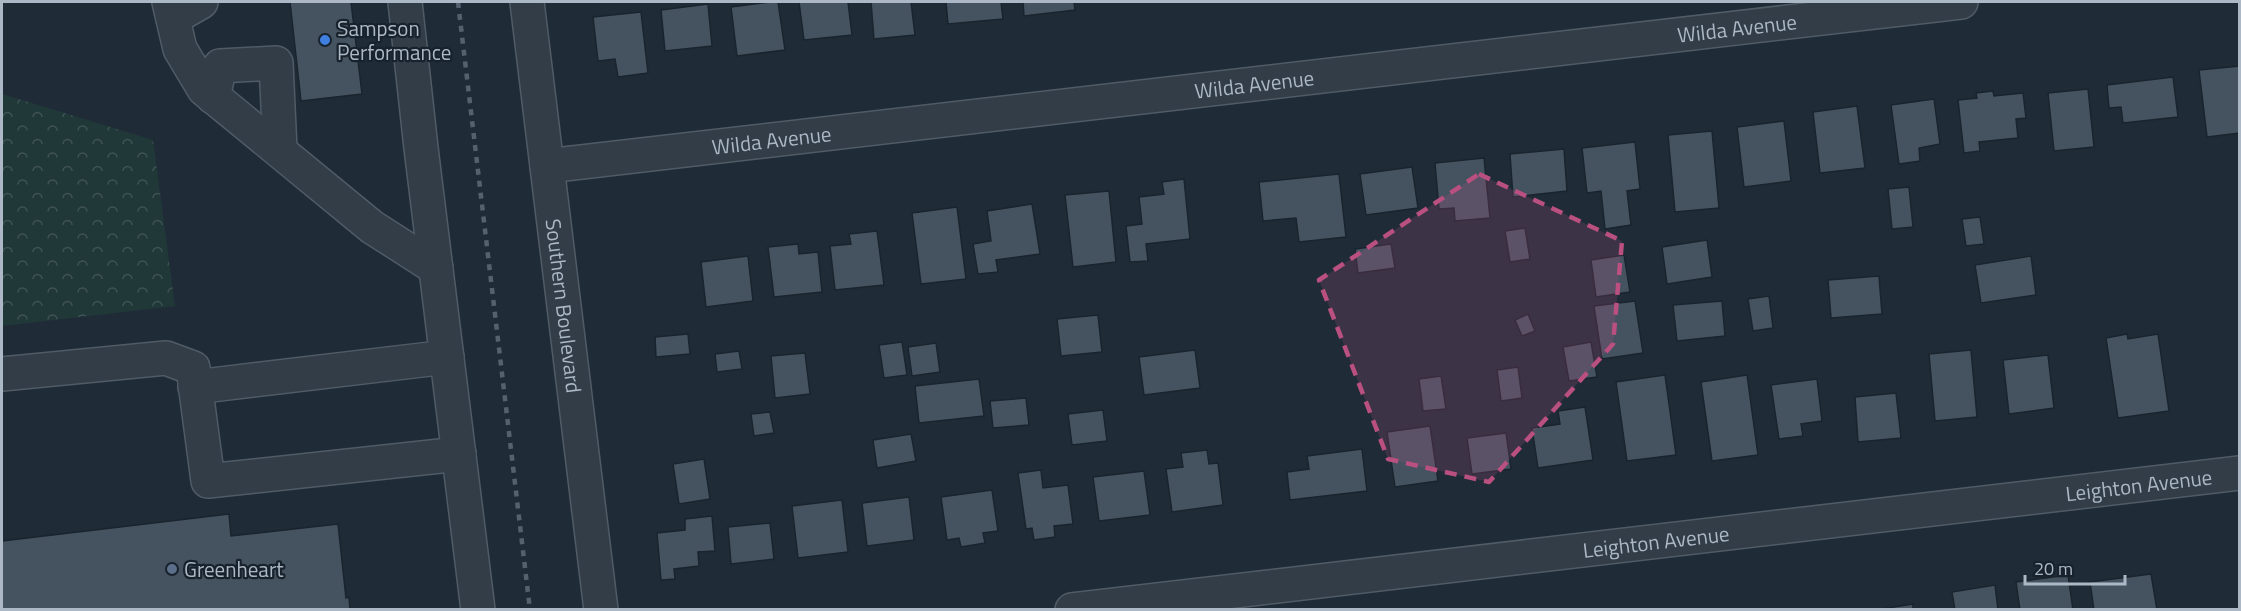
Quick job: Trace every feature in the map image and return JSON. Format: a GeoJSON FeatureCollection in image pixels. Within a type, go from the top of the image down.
{"type":"FeatureCollection","features":[{"type":"Feature","properties":{"kind":"street"},"geometry":{"type":"LineString","coordinates":[[201,2],[171,10],[180,49],[204,89],[372,227],[436,268]]}},
{"type":"Feature","properties":{"kind":"street"},"geometry":{"type":"LineString","coordinates":[[405,2],[478,609]]}},
{"type":"Feature","properties":{"kind":"street","name":"Southern Boulevard"},"geometry":{"type":"LineString","coordinates":[[527,2],[601,609]]}},
{"type":"Feature","properties":{"kind":"street","name":"Wilda Avenue"},"geometry":{"type":"LineString","coordinates":[[547,166],[1962,2]]}},
{"type":"Feature","properties":{"kind":"street"},"geometry":{"type":"LineString","coordinates":[[213,96],[220,66],[276,63],[280,150]]}},
{"type":"Feature","properties":{"kind":"street"},"geometry":{"type":"LineString","coordinates":[[195,387],[447,357]]}},
{"type":"Feature","properties":{"kind":"street"},"geometry":{"type":"LineString","coordinates":[[2,374],[166,358],[193,368],[208,481],[459,454]]}},
{"type":"Feature","properties":{"kind":"street","name":"Leighton Avenue"},"geometry":{"type":"LineString","coordinates":[[1072,609],[2240,473]]}},
{"type":"Feature","properties":{"kind":"highlighted area"},"geometry":{"type":"Polygon","coordinates":[[[1479,174],[1622,241],[1613,344],[1489,482],[1388,459],[1319,280],[1479,174]]]}},
{"type":"Feature","properties":{"kind":"green space"},"geometry":{"type":"Polygon","coordinates":[[[2,94],[153,140],[175,306],[2,326],[2,94]]]}},
{"type":"Feature","properties":{"kind":"building","name":"Sampson Performance"},"geometry":{"type":"Polygon","coordinates":[[[290,2],[351,2],[362,94],[301,101],[290,2]]]}},
{"type":"Feature","properties":{"kind":"building"},"geometry":{"type":"Polygon","coordinates":[[[778,2],[785,50],[737,56],[731,7],[778,2]]]}},
{"type":"Feature","properties":{"kind":"building"},"geometry":{"type":"Polygon","coordinates":[[[799,2],[848,2],[852,35],[804,40],[799,2]]]}},
{"type":"Feature","properties":{"kind":"building"},"geometry":{"type":"Polygon","coordinates":[[[871,2],[911,2],[915,35],[874,39],[871,2]]]}},
{"type":"Feature","properties":{"kind":"building"},"geometry":{"type":"Polygon","coordinates":[[[946,2],[1001,2],[1003,19],[948,24],[946,2]]]}},
{"type":"Feature","properties":{"kind":"building"},"geometry":{"type":"Polygon","coordinates":[[[1023,2],[1074,2],[1075,10],[1024,16],[1023,2]]]}},
{"type":"Feature","properties":{"kind":"building"},"geometry":{"type":"Polygon","coordinates":[[[708,4],[712,46],[665,51],[661,10],[708,4]]]}},
{"type":"Feature","properties":{"kind":"building"},"geometry":{"type":"Polygon","coordinates":[[[641,12],[648,73],[618,77],[615,59],[598,61],[593,17],[641,12]]]}},
{"type":"Feature","properties":{"kind":"building"},"geometry":{"type":"Polygon","coordinates":[[[2240,66],[2240,133],[2207,137],[2199,70],[2240,66]]]}},
{"type":"Feature","properties":{"kind":"building"},"geometry":{"type":"Polygon","coordinates":[[[2173,77],[2178,117],[2123,123],[2121,107],[2109,108],[2107,85],[2173,77]]]}},
{"type":"Feature","properties":{"kind":"building"},"geometry":{"type":"Polygon","coordinates":[[[2088,89],[2094,147],[2054,151],[2048,93],[2088,89]]]}},
{"type":"Feature","properties":{"kind":"building"},"geometry":{"type":"Polygon","coordinates":[[[1993,91],[1994,96],[2023,93],[2026,118],[2016,119],[2018,138],[1979,142],[1980,151],[1964,153],[1958,100],[1977,98],[1976,93],[1993,91]]]}},
{"type":"Feature","properties":{"kind":"building"},"geometry":{"type":"Polygon","coordinates":[[[1934,99],[1940,144],[1919,148],[1920,161],[1899,164],[1891,105],[1934,99]]]}},
{"type":"Feature","properties":{"kind":"building"},"geometry":{"type":"Polygon","coordinates":[[[1857,106],[1865,168],[1820,173],[1813,112],[1857,106]]]}},
{"type":"Feature","properties":{"kind":"building"},"geometry":{"type":"Polygon","coordinates":[[[1784,121],[1791,181],[1744,187],[1737,127],[1784,121]]]}},
{"type":"Feature","properties":{"kind":"building"},"geometry":{"type":"Polygon","coordinates":[[[1712,131],[1719,208],[1675,212],[1668,135],[1712,131]]]}},
{"type":"Feature","properties":{"kind":"building"},"geometry":{"type":"Polygon","coordinates":[[[1635,142],[1640,189],[1627,191],[1631,225],[1605,229],[1601,191],[1587,193],[1582,148],[1635,142]]]}},
{"type":"Feature","properties":{"kind":"building"},"geometry":{"type":"Polygon","coordinates":[[[1564,149],[1567,191],[1513,197],[1510,154],[1564,149]]]}},
{"type":"Feature","properties":{"kind":"building"},"geometry":{"type":"Polygon","coordinates":[[[1484,158],[1490,218],[1455,221],[1454,208],[1439,209],[1435,163],[1484,158]]]}},
{"type":"Feature","properties":{"kind":"building"},"geometry":{"type":"Polygon","coordinates":[[[1412,167],[1418,208],[1366,215],[1360,174],[1412,167]]]}},
{"type":"Feature","properties":{"kind":"building"},"geometry":{"type":"Polygon","coordinates":[[[1339,174],[1346,237],[1299,242],[1296,218],[1263,221],[1259,182],[1339,174]]]}},
{"type":"Feature","properties":{"kind":"building"},"geometry":{"type":"Polygon","coordinates":[[[1184,179],[1190,239],[1146,244],[1148,261],[1130,262],[1126,226],[1142,224],[1139,197],[1164,194],[1162,182],[1184,179]]]}},
{"type":"Feature","properties":{"kind":"building"},"geometry":{"type":"Polygon","coordinates":[[[1909,187],[1913,227],[1892,229],[1888,189],[1909,187]]]}},
{"type":"Feature","properties":{"kind":"building"},"geometry":{"type":"Polygon","coordinates":[[[1109,191],[1116,262],[1073,267],[1065,195],[1109,191]]]}},
{"type":"Feature","properties":{"kind":"building"},"geometry":{"type":"Polygon","coordinates":[[[1032,204],[1040,254],[996,260],[998,272],[978,274],[973,244],[991,241],[987,211],[1032,204]]]}},
{"type":"Feature","properties":{"kind":"building"},"geometry":{"type":"Polygon","coordinates":[[[957,207],[966,279],[921,284],[912,213],[957,207]]]}},
{"type":"Feature","properties":{"kind":"building"},"geometry":{"type":"Polygon","coordinates":[[[1980,217],[1984,244],[1966,246],[1962,219],[1980,217]]]}},
{"type":"Feature","properties":{"kind":"building"},"geometry":{"type":"Polygon","coordinates":[[[1525,228],[1530,259],[1510,262],[1505,231],[1525,228]]]}},
{"type":"Feature","properties":{"kind":"building"},"geometry":{"type":"Polygon","coordinates":[[[877,231],[884,285],[835,290],[830,246],[851,244],[849,234],[877,231]]]}},
{"type":"Feature","properties":{"kind":"building"},"geometry":{"type":"Polygon","coordinates":[[[1707,240],[1712,277],[1667,284],[1662,247],[1707,240]]]}},
{"type":"Feature","properties":{"kind":"building"},"geometry":{"type":"Polygon","coordinates":[[[798,244],[799,254],[818,252],[822,292],[774,297],[768,247],[798,244]]]}},
{"type":"Feature","properties":{"kind":"building"},"geometry":{"type":"Polygon","coordinates":[[[1391,244],[1395,268],[1358,273],[1355,249],[1391,244]]]}},
{"type":"Feature","properties":{"kind":"building"},"geometry":{"type":"Polygon","coordinates":[[[1624,255],[1630,292],[1596,297],[1591,260],[1624,255]]]}},
{"type":"Feature","properties":{"kind":"building"},"geometry":{"type":"Polygon","coordinates":[[[748,256],[753,301],[706,307],[701,262],[748,256]]]}},
{"type":"Feature","properties":{"kind":"building"},"geometry":{"type":"Polygon","coordinates":[[[2031,256],[2036,295],[1981,303],[1975,265],[2031,256]]]}},
{"type":"Feature","properties":{"kind":"building"},"geometry":{"type":"Polygon","coordinates":[[[1879,276],[1882,314],[1831,318],[1828,280],[1879,276]]]}},
{"type":"Feature","properties":{"kind":"building"},"geometry":{"type":"Polygon","coordinates":[[[1769,296],[1773,328],[1753,331],[1748,299],[1769,296]]]}},
{"type":"Feature","properties":{"kind":"building"},"geometry":{"type":"Polygon","coordinates":[[[1635,301],[1643,353],[1602,359],[1594,306],[1635,301]]]}},
{"type":"Feature","properties":{"kind":"building"},"geometry":{"type":"Polygon","coordinates":[[[1722,301],[1725,336],[1677,341],[1673,305],[1722,301]]]}},
{"type":"Feature","properties":{"kind":"building"},"geometry":{"type":"Polygon","coordinates":[[[1528,314],[1535,331],[1522,336],[1515,320],[1528,314]]]}},
{"type":"Feature","properties":{"kind":"building"},"geometry":{"type":"Polygon","coordinates":[[[1098,315],[1102,352],[1061,356],[1057,319],[1098,315]]]}},
{"type":"Feature","properties":{"kind":"building"},"geometry":{"type":"Polygon","coordinates":[[[688,334],[690,354],[656,357],[655,337],[688,334]]]}},
{"type":"Feature","properties":{"kind":"building"},"geometry":{"type":"Polygon","coordinates":[[[2127,334],[2128,339],[2158,334],[2169,411],[2118,418],[2106,338],[2127,334]]]}},
{"type":"Feature","properties":{"kind":"building"},"geometry":{"type":"Polygon","coordinates":[[[902,342],[907,375],[884,378],[879,345],[902,342]]]}},
{"type":"Feature","properties":{"kind":"building"},"geometry":{"type":"Polygon","coordinates":[[[1591,342],[1597,377],[1569,381],[1563,347],[1591,342]]]}},
{"type":"Feature","properties":{"kind":"building"},"geometry":{"type":"Polygon","coordinates":[[[936,343],[940,372],[912,376],[908,347],[936,343]]]}},
{"type":"Feature","properties":{"kind":"building"},"geometry":{"type":"Polygon","coordinates":[[[1195,350],[1200,388],[1144,395],[1139,357],[1195,350]]]}},
{"type":"Feature","properties":{"kind":"building"},"geometry":{"type":"Polygon","coordinates":[[[1971,350],[1977,417],[1935,421],[1929,354],[1971,350]]]}},
{"type":"Feature","properties":{"kind":"building"},"geometry":{"type":"Polygon","coordinates":[[[739,351],[742,369],[717,372],[715,354],[739,351]]]}},
{"type":"Feature","properties":{"kind":"building"},"geometry":{"type":"Polygon","coordinates":[[[805,353],[810,394],[775,398],[771,356],[805,353]]]}},
{"type":"Feature","properties":{"kind":"building"},"geometry":{"type":"Polygon","coordinates":[[[2048,355],[2054,408],[2009,414],[2003,360],[2048,355]]]}},
{"type":"Feature","properties":{"kind":"building"},"geometry":{"type":"Polygon","coordinates":[[[1518,367],[1522,398],[1501,401],[1497,370],[1518,367]]]}},
{"type":"Feature","properties":{"kind":"building"},"geometry":{"type":"Polygon","coordinates":[[[1665,375],[1676,455],[1627,461],[1616,382],[1665,375]]]}},
{"type":"Feature","properties":{"kind":"building"},"geometry":{"type":"Polygon","coordinates":[[[1747,375],[1758,455],[1712,461],[1701,382],[1747,375]]]}},
{"type":"Feature","properties":{"kind":"building"},"geometry":{"type":"Polygon","coordinates":[[[1441,376],[1446,409],[1423,411],[1419,379],[1441,376]]]}},
{"type":"Feature","properties":{"kind":"building"},"geometry":{"type":"Polygon","coordinates":[[[979,379],[984,416],[919,423],[915,386],[979,379]]]}},
{"type":"Feature","properties":{"kind":"building"},"geometry":{"type":"Polygon","coordinates":[[[1817,379],[1822,421],[1801,424],[1803,436],[1779,439],[1771,385],[1817,379]]]}},
{"type":"Feature","properties":{"kind":"building"},"geometry":{"type":"Polygon","coordinates":[[[1896,393],[1901,438],[1858,442],[1855,397],[1896,393]]]}},
{"type":"Feature","properties":{"kind":"building"},"geometry":{"type":"Polygon","coordinates":[[[1026,398],[1029,425],[993,428],[990,401],[1026,398]]]}},
{"type":"Feature","properties":{"kind":"building"},"geometry":{"type":"Polygon","coordinates":[[[1585,407],[1593,460],[1538,468],[1532,428],[1560,424],[1558,411],[1585,407]]]}},
{"type":"Feature","properties":{"kind":"building"},"geometry":{"type":"Polygon","coordinates":[[[1103,410],[1107,441],[1072,445],[1068,414],[1103,410]]]}},
{"type":"Feature","properties":{"kind":"building"},"geometry":{"type":"Polygon","coordinates":[[[770,412],[774,433],[754,436],[751,414],[770,412]]]}},
{"type":"Feature","properties":{"kind":"building"},"geometry":{"type":"Polygon","coordinates":[[[1430,426],[1438,481],[1395,487],[1387,432],[1430,426]]]}},
{"type":"Feature","properties":{"kind":"building"},"geometry":{"type":"Polygon","coordinates":[[[1506,433],[1511,469],[1472,474],[1467,438],[1506,433]]]}},
{"type":"Feature","properties":{"kind":"building"},"geometry":{"type":"Polygon","coordinates":[[[911,434],[916,461],[877,468],[873,440],[911,434]]]}},
{"type":"Feature","properties":{"kind":"building"},"geometry":{"type":"Polygon","coordinates":[[[1362,449],[1367,491],[1290,500],[1287,472],[1309,469],[1307,456],[1362,449]]]}},
{"type":"Feature","properties":{"kind":"building"},"geometry":{"type":"Polygon","coordinates":[[[1207,450],[1209,464],[1218,463],[1223,505],[1172,512],[1166,469],[1183,467],[1181,453],[1207,450]]]}},
{"type":"Feature","properties":{"kind":"building"},"geometry":{"type":"Polygon","coordinates":[[[704,459],[710,499],[679,504],[673,464],[704,459]]]}},
{"type":"Feature","properties":{"kind":"building"},"geometry":{"type":"Polygon","coordinates":[[[1041,470],[1043,488],[1068,485],[1073,524],[1054,526],[1055,537],[1034,540],[1032,528],[1026,529],[1018,473],[1041,470]]]}},
{"type":"Feature","properties":{"kind":"building"},"geometry":{"type":"Polygon","coordinates":[[[1144,471],[1150,515],[1099,521],[1093,477],[1144,471]]]}},
{"type":"Feature","properties":{"kind":"building"},"geometry":{"type":"Polygon","coordinates":[[[992,490],[998,531],[983,533],[985,543],[961,547],[959,538],[947,540],[941,497],[992,490]]]}},
{"type":"Feature","properties":{"kind":"building"},"geometry":{"type":"Polygon","coordinates":[[[909,497],[914,540],[867,546],[862,503],[909,497]]]}},
{"type":"Feature","properties":{"kind":"building"},"geometry":{"type":"Polygon","coordinates":[[[842,500],[848,552],[798,558],[792,506],[842,500]]]}},
{"type":"Feature","properties":{"kind":"building","name":"Greenheart"},"geometry":{"type":"Polygon","coordinates":[[[229,514],[231,536],[338,524],[346,598],[349,597],[350,610],[2,610],[2,541],[229,514]]]}},
{"type":"Feature","properties":{"kind":"building"},"geometry":{"type":"Polygon","coordinates":[[[712,516],[715,551],[698,552],[699,566],[674,569],[675,579],[661,580],[657,533],[685,530],[685,519],[712,516]]]}},
{"type":"Feature","properties":{"kind":"building"},"geometry":{"type":"Polygon","coordinates":[[[770,523],[774,559],[731,564],[728,527],[770,523]]]}},
{"type":"Feature","properties":{"kind":"building"},"geometry":{"type":"Polygon","coordinates":[[[2151,574],[2157,610],[2094,610],[2090,582],[2151,574]]]}},
{"type":"Feature","properties":{"kind":"building"},"geometry":{"type":"Polygon","coordinates":[[[2068,575],[2073,610],[2020,610],[2016,582],[2068,575]]]}},
{"type":"Feature","properties":{"kind":"building"},"geometry":{"type":"Polygon","coordinates":[[[1995,585],[1998,610],[1955,610],[1952,592],[1995,585]]]}},
{"type":"Feature","properties":{"kind":"building"},"geometry":{"type":"Polygon","coordinates":[[[1913,604],[1913,610],[1875,610],[1913,604]]]}},
{"type":"Feature","properties":{"kind":"railway"},"geometry":{"type":"LineString","coordinates":[[458,2],[530,610]]}},
{"type":"Feature","properties":{"kind":"place","name":"Sampson Performance"},"geometry":{"type":"Point","coordinates":[325,40]}},
{"type":"Feature","properties":{"kind":"place","name":"Greenheart"},"geometry":{"type":"Point","coordinates":[172,569]}}]}
